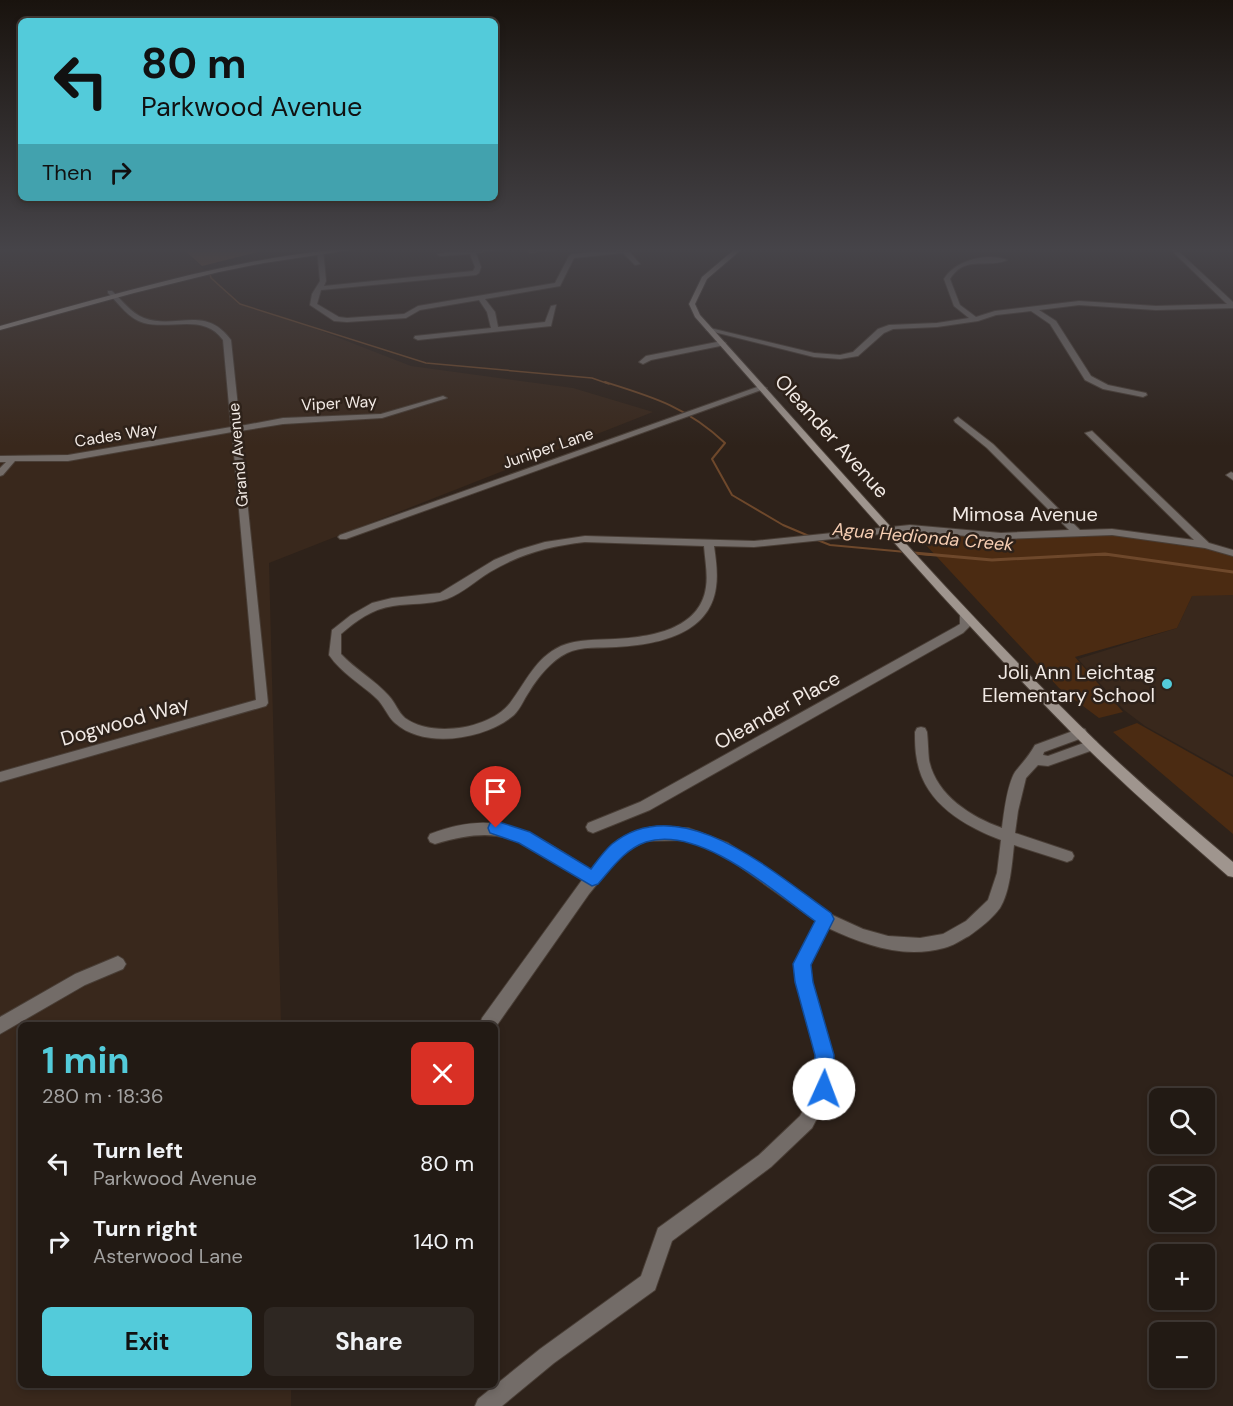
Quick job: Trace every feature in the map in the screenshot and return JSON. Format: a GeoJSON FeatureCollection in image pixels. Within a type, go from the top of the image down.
{"type":"FeatureCollection","features":[{"type":"Feature","properties":{"kind":"street"},"geometry":{"type":"LineString","coordinates":[[0,322],[30,315]]}},
{"type":"Feature","properties":{"kind":"street"},"geometry":{"type":"LineString","coordinates":[[0,328],[44,315]]}},
{"type":"Feature","properties":{"kind":"street","name":"Grand Avenue"},"geometry":{"type":"LineString","coordinates":[[135,315],[146,321],[202,323],[225,334],[262,704]]}},
{"type":"Feature","properties":{"kind":"street"},"geometry":{"type":"LineString","coordinates":[[330,315],[337,319],[408,315]]}},
{"type":"Feature","properties":{"kind":"street"},"geometry":{"type":"LineString","coordinates":[[491,315],[495,330]]}},
{"type":"Feature","properties":{"kind":"street"},"geometry":{"type":"LineString","coordinates":[[418,338],[548,324],[551,315]]}},
{"type":"Feature","properties":{"kind":"street","name":"Oleander Avenue"},"geometry":{"type":"LineString","coordinates":[[696,315],[965,614],[1092,745],[1156,806],[1233,871]]}},
{"type":"Feature","properties":{"kind":"street"},"geometry":{"type":"LineString","coordinates":[[968,315],[974,319]]}},
{"type":"Feature","properties":{"kind":"street"},"geometry":{"type":"LineString","coordinates":[[710,330],[814,355],[840,357],[855,354],[881,331],[892,327],[974,319],[989,315]]}},
{"type":"Feature","properties":{"kind":"street"},"geometry":{"type":"LineString","coordinates":[[1041,315],[1053,323],[1088,378],[1107,387],[1143,395]]}},
{"type":"Feature","properties":{"kind":"street"},"geometry":{"type":"LineString","coordinates":[[643,362],[649,357],[722,344]]}},
{"type":"Feature","properties":{"kind":"street","name":"Juniper Lane"},"geometry":{"type":"LineString","coordinates":[[343,537],[763,388]]}},
{"type":"Feature","properties":{"kind":"street","name":"Viper Way"},"geometry":{"type":"LineString","coordinates":[[235,429],[283,421],[382,416],[443,398]]}},
{"type":"Feature","properties":{"kind":"street"},"geometry":{"type":"LineString","coordinates":[[958,420],[990,446],[1077,533]]}},
{"type":"Feature","properties":{"kind":"street","name":"Cades Way"},"geometry":{"type":"LineString","coordinates":[[0,459],[81,456],[235,429]]}},
{"type":"Feature","properties":{"kind":"street"},"geometry":{"type":"LineString","coordinates":[[1089,433],[1205,545]]}},
{"type":"Feature","properties":{"kind":"street"},"geometry":{"type":"LineString","coordinates":[[0,473],[12,460]]}},
{"type":"Feature","properties":{"kind":"street","name":"Mimosa Avenue"},"geometry":{"type":"LineString","coordinates":[[709,543],[710,593],[701,613],[685,628],[655,640],[589,644],[564,649],[551,657],[527,685],[511,711],[476,730],[443,733],[425,731],[404,724],[396,717],[386,699],[342,663],[334,651],[336,633],[368,608],[393,602],[415,603],[451,593],[485,570],[542,544],[585,539],[754,544],[910,528],[1001,536],[1112,532],[1205,545],[1233,553]]}},
{"type":"Feature","properties":{"kind":"street","name":"Oleander Place"},"geometry":{"type":"LineString","coordinates":[[593,827],[645,806],[959,630],[965,625],[965,614]]}},
{"type":"Feature","properties":{"kind":"street","name":"Dogwood Way"},"geometry":{"type":"LineString","coordinates":[[0,777],[262,704]]}},
{"type":"Feature","properties":{"kind":"street"},"geometry":{"type":"LineString","coordinates":[[921,732],[920,754],[925,774],[936,792],[971,821],[1067,856]]}},
{"type":"Feature","properties":{"kind":"street"},"geometry":{"type":"LineString","coordinates":[[489,1022],[592,879],[617,849],[645,835],[688,834],[723,847],[825,919],[861,936],[888,943],[920,945],[945,941],[971,926],[994,903],[1004,873],[1008,836],[1020,776],[1035,759],[1039,749],[1081,734]]}},
{"type":"Feature","properties":{"kind":"street"},"geometry":{"type":"LineString","coordinates":[[1035,759],[1048,761],[1092,745]]}},
{"type":"Feature","properties":{"kind":"street"},"geometry":{"type":"LineString","coordinates":[[435,838],[475,828],[508,831],[524,837],[592,879]]}},
{"type":"Feature","properties":{"kind":"street"},"geometry":{"type":"LineString","coordinates":[[485,1406],[548,1356],[648,1283],[665,1235],[765,1161],[806,1122],[824,1089],[825,1055],[804,982],[802,964],[825,919]]}},
{"type":"Feature","properties":{"kind":"street"},"geometry":{"type":"LineString","coordinates":[[0,1026],[80,979],[118,964]]}},
{"type":"Feature","properties":{"kind":"shaded area"},"geometry":{"type":"Polygon","coordinates":[[[0,315],[276,315],[411,366],[573,388],[653,412],[269,563],[281,1022],[18,1022],[18,1388],[291,1388],[291,1406],[0,1406],[0,315]]]}},
{"type":"Feature","properties":{"kind":"shaded area"},"geometry":{"type":"Polygon","coordinates":[[[910,528],[958,534],[1112,532],[1233,553],[1233,595],[1192,596],[1177,628],[1075,657],[1123,712],[1099,718],[1059,688],[910,528]]]}},
{"type":"Feature","properties":{"kind":"shaded area","name":"Joli Ann Leichtag Elementary School"},"geometry":{"type":"Polygon","coordinates":[[[1233,595],[1233,775],[1145,726],[1124,710],[1078,659],[1177,628],[1192,596],[1233,595]]]}},
{"type":"Feature","properties":{"kind":"shaded area"},"geometry":{"type":"Polygon","coordinates":[[[1137,723],[1233,777],[1233,834],[1113,732],[1137,723]]]}},
{"type":"Feature","properties":{"kind":"waterway","name":"Agua Hedionda Creek"},"geometry":{"type":"LineString","coordinates":[[273,315],[426,363],[592,378],[609,384]]}},
{"type":"Feature","properties":{"kind":"waterway","name":"Agua Hedionda Creek"},"geometry":{"type":"LineString","coordinates":[[605,382],[669,405],[697,420],[725,443],[712,459],[732,495],[783,525],[809,536]]}},
{"type":"Feature","properties":{"kind":"waterway","name":"Agua Hedionda Creek"},"geometry":{"type":"LineString","coordinates":[[815,539],[830,545],[906,552]]}},
{"type":"Feature","properties":{"kind":"waterway","name":"Agua Hedionda Creek"},"geometry":{"type":"LineString","coordinates":[[913,553],[931,555]]}},
{"type":"Feature","properties":{"kind":"waterway","name":"Agua Hedionda Creek"},"geometry":{"type":"LineString","coordinates":[[914,553],[992,560],[1105,554],[1233,572]]}},
{"type":"Feature","properties":{"kind":"waterway","name":"Agua Hedionda Creek"},"geometry":{"type":"LineString","coordinates":[[1094,555],[1109,555]]}},
{"type":"Feature","properties":{"kind":"place","name":"Joli Ann Leichtag Elementary School"},"geometry":{"type":"Point","coordinates":[1167,684]}},
{"type":"Feature","properties":{"kind":"route"},"geometry":{"type":"LineString","coordinates":[[496,828],[524,837],[592,879],[617,849],[645,835],[688,834],[723,847],[825,919],[802,964],[804,982],[825,1055],[824,1089]]}}]}
